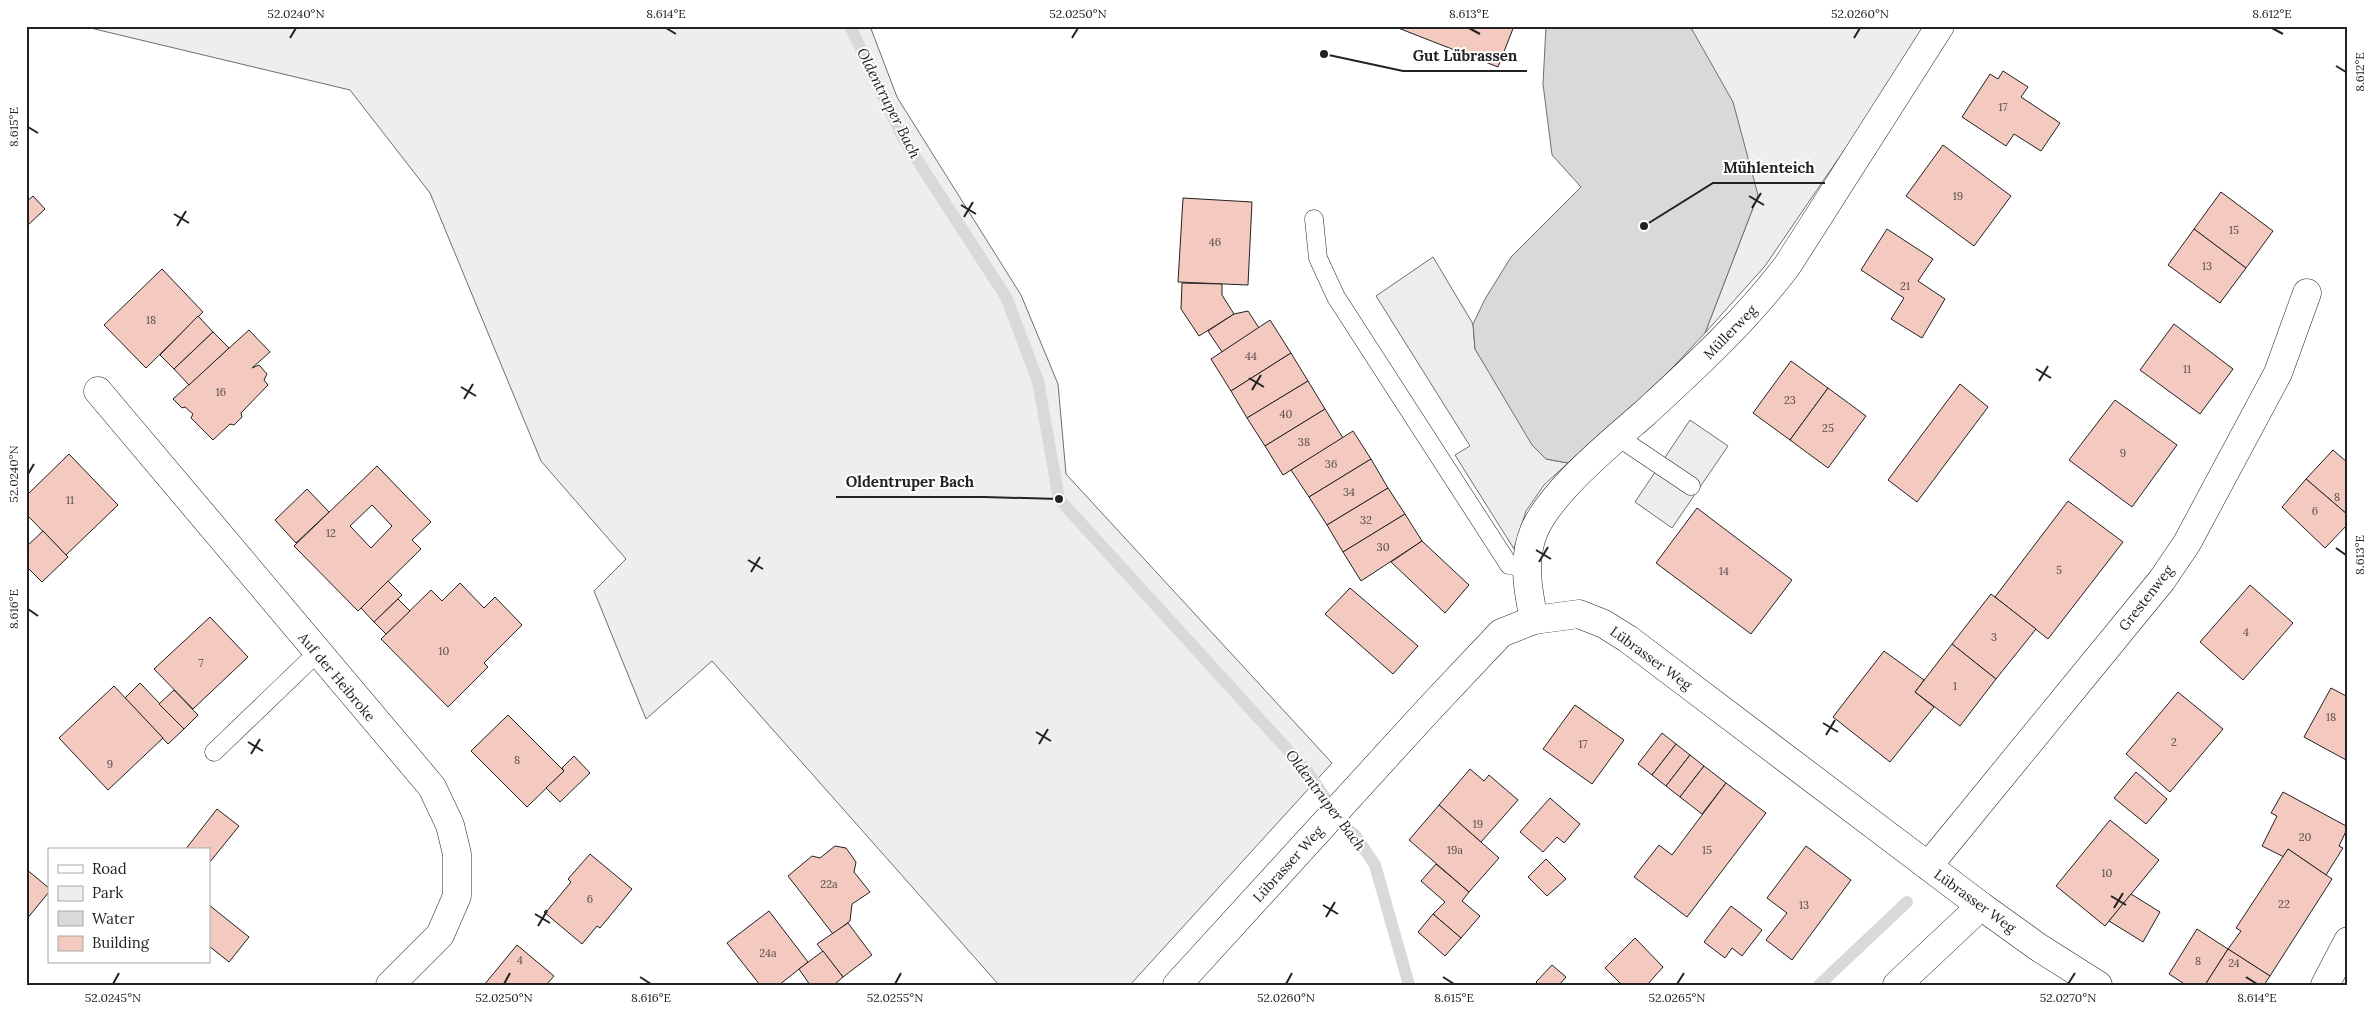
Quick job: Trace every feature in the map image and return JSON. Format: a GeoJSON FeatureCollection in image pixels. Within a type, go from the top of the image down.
{"type":"FeatureCollection","features":[{"type":"Feature","properties":{"kind":"street","name":"Müllerweg"},"geometry":{"type":"LineString","coordinates":[[1534,620],[1529,596],[1528,548],[1535,529],[1546,510],[1569,484],[1618,437],[1711,352],[1766,294],[1787,266],[1940,26]]}},
{"type":"Feature","properties":{"kind":"street","name":"Grestenweg"},"geometry":{"type":"LineString","coordinates":[[1928,866],[2162,580],[2177,558],[2278,374],[2307,293]]}},
{"type":"Feature","properties":{"kind":"street","name":"Auf der Heibroke"},"geometry":{"type":"LineString","coordinates":[[98,391],[317,653],[432,787],[450,825],[457,854],[457,896],[440,935],[390,985]]}},
{"type":"Feature","properties":{"kind":"street","name":"Lübrasser Weg"},"geometry":{"type":"LineString","coordinates":[[1177,985],[1501,633],[1534,620],[1579,614],[1604,624],[1628,639],[1981,906],[2038,947],[2098,985]]}},
{"type":"Feature","properties":{"kind":"street"},"geometry":{"type":"LineString","coordinates":[[1897,985],[1981,906]]}},
{"type":"Feature","properties":{"kind":"street"},"geometry":{"type":"LineString","coordinates":[[2325,985],[2348,941]]}},
{"type":"Feature","properties":{"kind":"lane"},"geometry":{"type":"LineString","coordinates":[[1314,219],[1318,258],[1336,297],[1509,565],[1527,568]]}},
{"type":"Feature","properties":{"kind":"lane"},"geometry":{"type":"LineString","coordinates":[[1618,437],[1691,486]]}},
{"type":"Feature","properties":{"kind":"lane"},"geometry":{"type":"LineString","coordinates":[[214,752],[317,653]]}},
{"type":"Feature","properties":{"kind":"green space"},"geometry":{"type":"Polygon","coordinates":[[[82,26],[870,26],[897,97],[1021,295],[1058,384],[1066,474],[1332,763],[1130,985],[999,985],[712,661],[646,719],[594,591],[626,559],[541,461],[430,193],[350,90],[82,26]]]}},
{"type":"Feature","properties":{"kind":"green space"},"geometry":{"type":"Polygon","coordinates":[[[1690,26],[1929,26],[1765,266],[1705,333],[1758,195],[1690,26]]]}},
{"type":"Feature","properties":{"kind":"shaded area"},"geometry":{"type":"Polygon","coordinates":[[[1433,257],[1473,324],[1475,349],[1546,459],[1568,463],[1544,485],[1526,511],[1514,549],[1455,455],[1470,446],[1376,296],[1433,257]]]}},
{"type":"Feature","properties":{"kind":"shaded area"},"geometry":{"type":"Polygon","coordinates":[[[1690,420],[1728,446],[1672,528],[1635,502],[1690,420]]]}},
{"type":"Feature","properties":{"kind":"water"},"geometry":{"type":"Polygon","coordinates":[[[1546,26],[1690,26],[1733,102],[1758,195],[1705,333],[1660,381],[1568,463],[1546,459],[1532,445],[1475,349],[1473,324],[1485,299],[1511,257],[1581,187],[1552,155],[1543,84],[1546,26]]]}},
{"type":"Feature","properties":{"kind":"building"},"geometry":{"type":"Polygon","coordinates":[[[1393,26],[1514,26],[1498,67],[1393,26]]]}},
{"type":"Feature","properties":{"kind":"building"},"geometry":{"type":"Polygon","coordinates":[[[2003,71],[2028,87],[2021,97],[2060,123],[2041,151],[2014,134],[2006,146],[1962,117],[1990,74],[1998,79],[2003,71]]]}},
{"type":"Feature","properties":{"kind":"building"},"geometry":{"type":"Polygon","coordinates":[[[1943,145],[2011,196],[1974,246],[1906,196],[1943,145]]]}},
{"type":"Feature","properties":{"kind":"building"},"geometry":{"type":"Polygon","coordinates":[[[2221,192],[2273,231],[2246,268],[2194,229],[2221,192]]]}},
{"type":"Feature","properties":{"kind":"building"},"geometry":{"type":"Polygon","coordinates":[[[33,196],[45,209],[26,227],[26,202],[33,196]]]}},
{"type":"Feature","properties":{"kind":"building"},"geometry":{"type":"Polygon","coordinates":[[[1183,198],[1252,202],[1248,285],[1178,282],[1183,198]]]}},
{"type":"Feature","properties":{"kind":"building"},"geometry":{"type":"Polygon","coordinates":[[[1887,229],[1933,259],[1918,281],[1945,299],[1922,338],[1891,319],[1904,298],[1861,270],[1887,229]]]}},
{"type":"Feature","properties":{"kind":"building"},"geometry":{"type":"Polygon","coordinates":[[[2194,229],[2246,268],[2220,303],[2168,265],[2194,229]]]}},
{"type":"Feature","properties":{"kind":"building"},"geometry":{"type":"Polygon","coordinates":[[[162,269],[203,312],[146,368],[104,325],[162,269]]]}},
{"type":"Feature","properties":{"kind":"building"},"geometry":{"type":"Polygon","coordinates":[[[1182,283],[1222,284],[1222,295],[1234,314],[1199,336],[1181,309],[1182,283]]]}},
{"type":"Feature","properties":{"kind":"building"},"geometry":{"type":"Polygon","coordinates":[[[1248,311],[1259,328],[1222,352],[1208,331],[1234,314],[1248,311]]]}},
{"type":"Feature","properties":{"kind":"building"},"geometry":{"type":"Polygon","coordinates":[[[198,316],[213,332],[174,369],[160,355],[198,316]]]}},
{"type":"Feature","properties":{"kind":"building"},"geometry":{"type":"Polygon","coordinates":[[[1270,320],[1291,353],[1231,391],[1211,359],[1270,320]]]}},
{"type":"Feature","properties":{"kind":"building"},"geometry":{"type":"Polygon","coordinates":[[[2174,324],[2233,369],[2200,414],[2140,370],[2174,324]]]}},
{"type":"Feature","properties":{"kind":"building"},"geometry":{"type":"Polygon","coordinates":[[[249,330],[270,352],[252,368],[259,365],[267,374],[264,380],[268,385],[241,413],[242,417],[234,425],[230,424],[213,440],[191,418],[193,414],[185,407],[182,408],[173,399],[249,330]]]}},
{"type":"Feature","properties":{"kind":"building"},"geometry":{"type":"Polygon","coordinates":[[[213,332],[229,348],[189,385],[174,369],[213,332]]]}},
{"type":"Feature","properties":{"kind":"building"},"geometry":{"type":"Polygon","coordinates":[[[1291,353],[1308,381],[1247,418],[1231,391],[1291,353]]]}},
{"type":"Feature","properties":{"kind":"building"},"geometry":{"type":"Polygon","coordinates":[[[1791,361],[1828,388],[1790,440],[1753,413],[1791,361]]]}},
{"type":"Feature","properties":{"kind":"building"},"geometry":{"type":"Polygon","coordinates":[[[1308,381],[1325,409],[1265,446],[1247,418],[1308,381]]]}},
{"type":"Feature","properties":{"kind":"building"},"geometry":{"type":"Polygon","coordinates":[[[1960,384],[1988,407],[1917,502],[1888,480],[1960,384]]]}},
{"type":"Feature","properties":{"kind":"building"},"geometry":{"type":"Polygon","coordinates":[[[1828,388],[1866,416],[1828,468],[1790,440],[1828,388]]]}},
{"type":"Feature","properties":{"kind":"building"},"geometry":{"type":"Polygon","coordinates":[[[2115,400],[2177,445],[2132,507],[2069,460],[2115,400]]]}},
{"type":"Feature","properties":{"kind":"building"},"geometry":{"type":"Polygon","coordinates":[[[1325,409],[1343,438],[1283,475],[1265,446],[1325,409]]]}},
{"type":"Feature","properties":{"kind":"building"},"geometry":{"type":"Polygon","coordinates":[[[1353,431],[1371,459],[1309,497],[1291,470],[1353,431]]]}},
{"type":"Feature","properties":{"kind":"building"},"geometry":{"type":"Polygon","coordinates":[[[2333,450],[2348,463],[2348,515],[2306,479],[2333,450]]]}},
{"type":"Feature","properties":{"kind":"building"},"geometry":{"type":"Polygon","coordinates":[[[69,454],[118,505],[66,555],[26,514],[26,496],[69,454]]]}},
{"type":"Feature","properties":{"kind":"building"},"geometry":{"type":"Polygon","coordinates":[[[1371,459],[1388,488],[1327,525],[1309,497],[1371,459]]]}},
{"type":"Feature","properties":{"kind":"building"},"geometry":{"type":"Polygon","coordinates":[[[377,466],[431,522],[412,540],[421,549],[358,611],[294,546],[377,466]],[[372,505],[350,526],[371,548],[392,526],[372,505]]]}},
{"type":"Feature","properties":{"kind":"building"},"geometry":{"type":"Polygon","coordinates":[[[2306,479],[2348,515],[2348,524],[2325,548],[2282,507],[2306,479]]]}},
{"type":"Feature","properties":{"kind":"building"},"geometry":{"type":"Polygon","coordinates":[[[1388,488],[1405,514],[1343,552],[1327,525],[1388,488]]]}},
{"type":"Feature","properties":{"kind":"building"},"geometry":{"type":"Polygon","coordinates":[[[307,489],[329,512],[296,543],[275,520],[307,489]]]}},
{"type":"Feature","properties":{"kind":"building"},"geometry":{"type":"Polygon","coordinates":[[[2068,501],[2123,542],[2048,639],[1995,597],[2068,501]]]}},
{"type":"Feature","properties":{"kind":"building"},"geometry":{"type":"Polygon","coordinates":[[[1697,508],[1792,580],[1751,634],[1656,563],[1697,508]]]}},
{"type":"Feature","properties":{"kind":"building"},"geometry":{"type":"Polygon","coordinates":[[[1405,514],[1422,541],[1361,581],[1343,552],[1405,514]]]}},
{"type":"Feature","properties":{"kind":"building"},"geometry":{"type":"Polygon","coordinates":[[[43,531],[68,557],[42,582],[26,566],[26,547],[43,531]]]}},
{"type":"Feature","properties":{"kind":"building"},"geometry":{"type":"Polygon","coordinates":[[[1422,541],[1469,585],[1445,613],[1391,562],[1422,541]]]}},
{"type":"Feature","properties":{"kind":"building"},"geometry":{"type":"Polygon","coordinates":[[[388,581],[402,595],[374,622],[361,608],[388,581]]]}},
{"type":"Feature","properties":{"kind":"building"},"geometry":{"type":"Polygon","coordinates":[[[460,583],[484,608],[495,597],[522,625],[484,663],[488,667],[448,707],[381,639],[431,590],[442,601],[460,583]]]}},
{"type":"Feature","properties":{"kind":"building"},"geometry":{"type":"Polygon","coordinates":[[[2250,585],[2293,623],[2243,680],[2200,642],[2250,585]]]}},
{"type":"Feature","properties":{"kind":"building"},"geometry":{"type":"Polygon","coordinates":[[[1350,588],[1418,646],[1393,674],[1325,614],[1350,588]]]}},
{"type":"Feature","properties":{"kind":"building"},"geometry":{"type":"Polygon","coordinates":[[[1991,594],[2036,629],[1996,679],[1952,644],[1991,594]]]}},
{"type":"Feature","properties":{"kind":"building"},"geometry":{"type":"Polygon","coordinates":[[[398,599],[410,611],[386,634],[374,622],[398,599]]]}},
{"type":"Feature","properties":{"kind":"building"},"geometry":{"type":"Polygon","coordinates":[[[210,617],[248,657],[193,709],[154,669],[210,617]]]}},
{"type":"Feature","properties":{"kind":"building"},"geometry":{"type":"Polygon","coordinates":[[[1952,644],[1996,679],[1960,726],[1915,692],[1952,644]]]}},
{"type":"Feature","properties":{"kind":"building"},"geometry":{"type":"Polygon","coordinates":[[[1884,651],[1924,680],[1915,692],[1934,707],[1890,762],[1833,717],[1884,651]]]}},
{"type":"Feature","properties":{"kind":"building"},"geometry":{"type":"Polygon","coordinates":[[[140,683],[184,729],[168,744],[125,698],[140,683]]]}},
{"type":"Feature","properties":{"kind":"building"},"geometry":{"type":"Polygon","coordinates":[[[114,686],[163,738],[108,790],[59,738],[114,686]]]}},
{"type":"Feature","properties":{"kind":"building"},"geometry":{"type":"Polygon","coordinates":[[[2331,688],[2348,697],[2348,761],[2304,737],[2331,688]]]}},
{"type":"Feature","properties":{"kind":"building"},"geometry":{"type":"Polygon","coordinates":[[[174,690],[198,715],[184,729],[159,704],[174,690]]]}},
{"type":"Feature","properties":{"kind":"building"},"geometry":{"type":"Polygon","coordinates":[[[2178,692],[2223,729],[2170,792],[2126,754],[2178,692]]]}},
{"type":"Feature","properties":{"kind":"building"},"geometry":{"type":"Polygon","coordinates":[[[1575,705],[1624,740],[1592,784],[1543,749],[1575,705]]]}},
{"type":"Feature","properties":{"kind":"building"},"geometry":{"type":"Polygon","coordinates":[[[508,715],[564,771],[527,807],[471,751],[508,715]]]}},
{"type":"Feature","properties":{"kind":"building"},"geometry":{"type":"Polygon","coordinates":[[[1662,733],[1676,744],[1652,775],[1638,764],[1662,733]]]}},
{"type":"Feature","properties":{"kind":"building"},"geometry":{"type":"Polygon","coordinates":[[[1676,744],[1690,755],[1666,786],[1652,775],[1676,744]]]}},
{"type":"Feature","properties":{"kind":"building"},"geometry":{"type":"Polygon","coordinates":[[[1690,755],[1704,766],[1680,797],[1666,786],[1690,755]]]}},
{"type":"Feature","properties":{"kind":"building"},"geometry":{"type":"Polygon","coordinates":[[[574,756],[590,773],[560,802],[546,788],[564,771],[562,768],[574,756]]]}},
{"type":"Feature","properties":{"kind":"building"},"geometry":{"type":"Polygon","coordinates":[[[1704,766],[1726,783],[1702,814],[1680,797],[1704,766]]]}},
{"type":"Feature","properties":{"kind":"building"},"geometry":{"type":"Polygon","coordinates":[[[1470,769],[1484,781],[1489,775],[1518,800],[1481,842],[1439,805],[1470,769]]]}},
{"type":"Feature","properties":{"kind":"building"},"geometry":{"type":"Polygon","coordinates":[[[2136,772],[2167,799],[2146,824],[2114,798],[2136,772]]]}},
{"type":"Feature","properties":{"kind":"building"},"geometry":{"type":"Polygon","coordinates":[[[1726,783],[1766,813],[1687,917],[1634,877],[1659,845],[1672,855],[1726,783]]]}},
{"type":"Feature","properties":{"kind":"building"},"geometry":{"type":"Polygon","coordinates":[[[2283,792],[2348,827],[2339,846],[2343,848],[2326,875],[2288,849],[2284,857],[2262,846],[2277,816],[2271,813],[2283,792]]]}},
{"type":"Feature","properties":{"kind":"building"},"geometry":{"type":"Polygon","coordinates":[[[1550,798],[1580,824],[1564,843],[1557,837],[1543,852],[1520,832],[1550,798]]]}},
{"type":"Feature","properties":{"kind":"building"},"geometry":{"type":"Polygon","coordinates":[[[1439,805],[1499,858],[1469,892],[1409,840],[1439,805]]]}},
{"type":"Feature","properties":{"kind":"building"},"geometry":{"type":"Polygon","coordinates":[[[217,809],[239,826],[210,862],[210,848],[187,848],[217,809]]]}},
{"type":"Feature","properties":{"kind":"building"},"geometry":{"type":"Polygon","coordinates":[[[2110,820],[2159,860],[2105,926],[2056,886],[2110,820]]]}},
{"type":"Feature","properties":{"kind":"building"},"geometry":{"type":"Polygon","coordinates":[[[835,846],[846,848],[856,862],[854,872],[870,892],[852,904],[850,921],[833,934],[788,876],[812,856],[820,858],[835,846]]]}},
{"type":"Feature","properties":{"kind":"building"},"geometry":{"type":"Polygon","coordinates":[[[1806,846],[1851,880],[1792,960],[1766,940],[1787,913],[1767,898],[1806,846]]]}},
{"type":"Feature","properties":{"kind":"building"},"geometry":{"type":"Polygon","coordinates":[[[2288,849],[2332,879],[2270,976],[2228,949],[2241,931],[2236,928],[2288,849]]]}},
{"type":"Feature","properties":{"kind":"building"},"geometry":{"type":"Polygon","coordinates":[[[590,854],[632,889],[600,928],[597,926],[582,944],[544,912],[547,911],[571,882],[568,879],[590,854]]]}},
{"type":"Feature","properties":{"kind":"building"},"geometry":{"type":"Polygon","coordinates":[[[1546,859],[1566,879],[1547,896],[1528,877],[1546,859]]]}},
{"type":"Feature","properties":{"kind":"building"},"geometry":{"type":"Polygon","coordinates":[[[1436,864],[1469,892],[1462,901],[1480,916],[1461,938],[1433,914],[1445,902],[1421,881],[1436,864]]]}},
{"type":"Feature","properties":{"kind":"building"},"geometry":{"type":"Polygon","coordinates":[[[26,869],[48,887],[48,893],[26,920],[26,869]]]}},
{"type":"Feature","properties":{"kind":"building"},"geometry":{"type":"Polygon","coordinates":[[[2131,894],[2160,912],[2143,942],[2109,921],[2131,894]]]}},
{"type":"Feature","properties":{"kind":"building"},"geometry":{"type":"Polygon","coordinates":[[[210,906],[249,937],[229,962],[210,947],[210,906]]]}},
{"type":"Feature","properties":{"kind":"building"},"geometry":{"type":"Polygon","coordinates":[[[1731,906],[1762,930],[1742,956],[1732,948],[1725,958],[1704,942],[1731,906]]]}},
{"type":"Feature","properties":{"kind":"building"},"geometry":{"type":"Polygon","coordinates":[[[769,911],[808,962],[779,985],[760,985],[727,943],[769,911]]]}},
{"type":"Feature","properties":{"kind":"building"},"geometry":{"type":"Polygon","coordinates":[[[1433,914],[1461,938],[1445,956],[1418,932],[1433,914]]]}},
{"type":"Feature","properties":{"kind":"building"},"geometry":{"type":"Polygon","coordinates":[[[848,923],[872,955],[843,977],[817,944],[848,923]]]}},
{"type":"Feature","properties":{"kind":"building"},"geometry":{"type":"Polygon","coordinates":[[[2197,929],[2228,949],[2205,985],[2186,985],[2169,974],[2197,929]]]}},
{"type":"Feature","properties":{"kind":"building"},"geometry":{"type":"Polygon","coordinates":[[[1635,938],[1663,967],[1647,985],[1622,985],[1605,968],[1635,938]]]}},
{"type":"Feature","properties":{"kind":"building"},"geometry":{"type":"Polygon","coordinates":[[[517,945],[554,976],[546,985],[484,985],[517,945]]]}},
{"type":"Feature","properties":{"kind":"building"},"geometry":{"type":"Polygon","coordinates":[[[2228,949],[2270,976],[2264,985],[2205,985],[2228,949]]]}},
{"type":"Feature","properties":{"kind":"building"},"geometry":{"type":"Polygon","coordinates":[[[823,951],[843,977],[834,985],[810,985],[799,969],[823,951]]]}},
{"type":"Feature","properties":{"kind":"building"},"geometry":{"type":"Polygon","coordinates":[[[1552,965],[1566,977],[1559,985],[1539,985],[1536,982],[1552,965]]]}},
{"type":"Feature","properties":{"kind":"waterway","name":"Oldentruper Bach"},"geometry":{"type":"LineString","coordinates":[[850,26],[903,138],[1006,297],[1038,381],[1059,499],[1308,772],[1342,824],[1355,835],[1375,865],[1409,985]]}},
{"type":"Feature","properties":{"kind":"waterway"},"geometry":{"type":"LineString","coordinates":[[1819,985],[1907,902]]}},
{"type":"Feature","properties":{"kind":"place","name":"Gut Lübrassen"},"geometry":{"type":"Point","coordinates":[1324,54]}},
{"type":"Feature","properties":{"kind":"place","name":"Mühlenteich"},"geometry":{"type":"Point","coordinates":[1644,226]}},
{"type":"Feature","properties":{"kind":"place","name":"Oldentruper Bach"},"geometry":{"type":"Point","coordinates":[1059,499]}}]}
